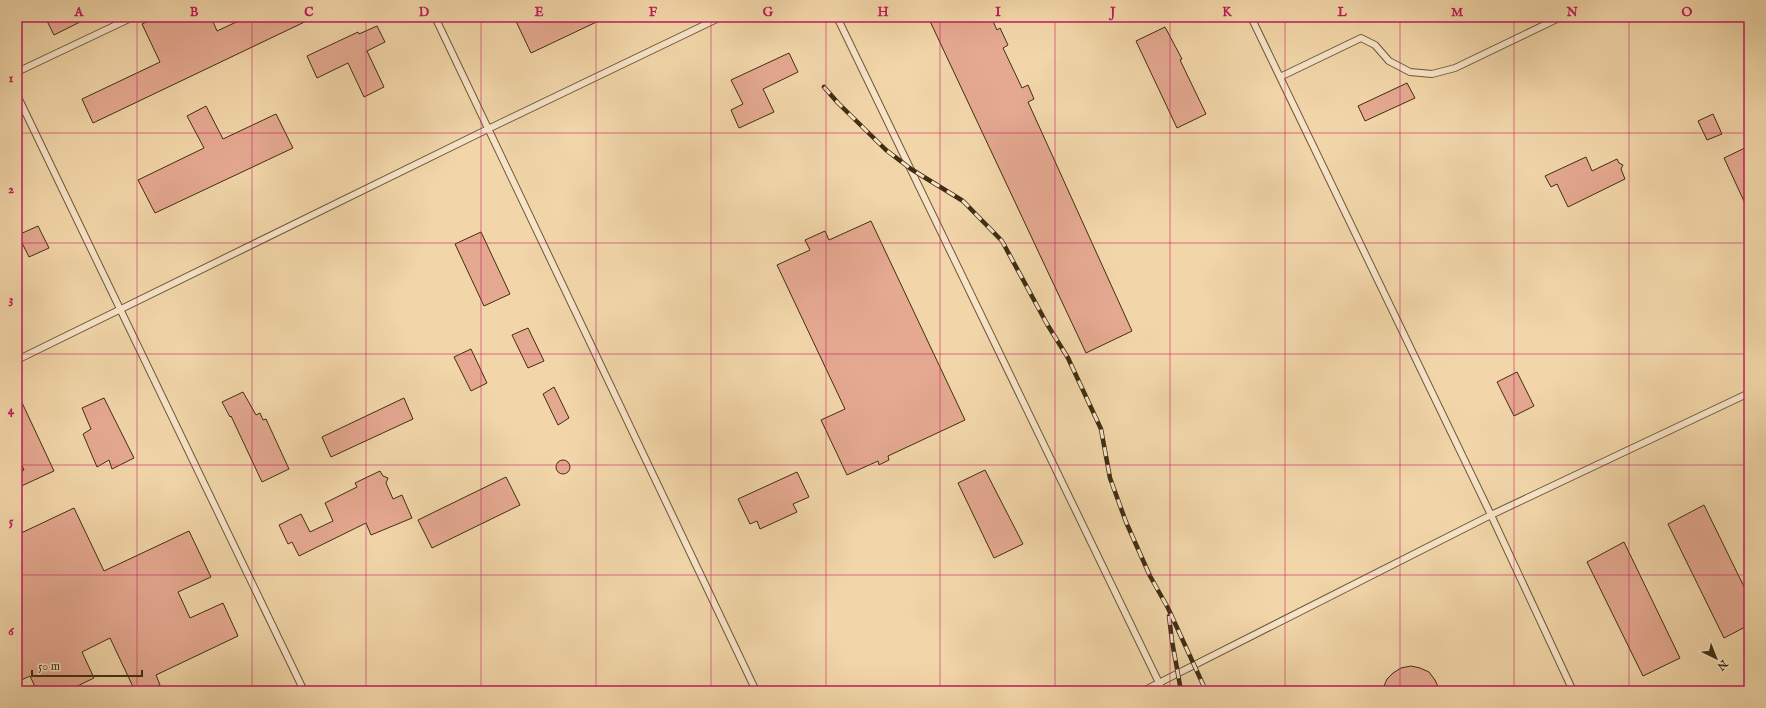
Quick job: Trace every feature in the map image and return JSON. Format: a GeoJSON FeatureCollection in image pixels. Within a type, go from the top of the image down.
{"type":"FeatureCollection","features":[{"type":"Feature","properties":{"kind":"lane"},"geometry":{"type":"LineString","coordinates":[[17,72],[133,17]]}},
{"type":"Feature","properties":{"kind":"lane"},"geometry":{"type":"LineString","coordinates":[[435,17],[756,691]]}},
{"type":"Feature","properties":{"kind":"lane"},"geometry":{"type":"LineString","coordinates":[[17,360],[488,129],[721,17]]}},
{"type":"Feature","properties":{"kind":"lane"},"geometry":{"type":"LineString","coordinates":[[837,17],[1163,691]]}},
{"type":"Feature","properties":{"kind":"lane"},"geometry":{"type":"LineString","coordinates":[[1251,17],[1491,515],[1573,691]]}},
{"type":"Feature","properties":{"kind":"lane"},"geometry":{"type":"LineString","coordinates":[[1280,77],[1361,38],[1375,45],[1390,61],[1410,72],[1432,74],[1455,68],[1561,17]]}},
{"type":"Feature","properties":{"kind":"lane"},"geometry":{"type":"LineString","coordinates":[[17,95],[304,691]]}},
{"type":"Feature","properties":{"kind":"lane"},"geometry":{"type":"LineString","coordinates":[[1143,691],[1491,515],[1749,392]]}},
{"type":"Feature","properties":{"kind":"building"},"geometry":{"type":"Polygon","coordinates":[[[45,17],[90,17],[54,35],[45,17]]]}},
{"type":"Feature","properties":{"kind":"building"},"geometry":{"type":"Polygon","coordinates":[[[157,17],[211,17],[217,31],[247,17],[254,17],[256,22],[268,17],[315,17],[93,123],[82,99],[160,62],[142,24],[157,17]]]}},
{"type":"Feature","properties":{"kind":"building"},"geometry":{"type":"Polygon","coordinates":[[[514,17],[607,17],[531,53],[514,17]]]}},
{"type":"Feature","properties":{"kind":"building"},"geometry":{"type":"Polygon","coordinates":[[[928,17],[991,17],[997,30],[1000,28],[1008,45],[1003,48],[1022,88],[1028,85],[1034,99],[1028,102],[1132,331],[1086,353],[928,17]]]}},
{"type":"Feature","properties":{"kind":"building"},"geometry":{"type":"Polygon","coordinates":[[[377,26],[385,42],[367,51],[384,87],[364,97],[348,63],[317,78],[307,56],[358,32],[359,34],[377,26]]]}},
{"type":"Feature","properties":{"kind":"building"},"geometry":{"type":"Polygon","coordinates":[[[1165,27],[1182,59],[1180,60],[1206,114],[1177,128],[1136,41],[1165,27]]]}},
{"type":"Feature","properties":{"kind":"building"},"geometry":{"type":"Polygon","coordinates":[[[789,53],[798,72],[763,89],[774,112],[739,128],[731,110],[743,104],[731,80],[789,53]]]}},
{"type":"Feature","properties":{"kind":"building"},"geometry":{"type":"Polygon","coordinates":[[[1407,83],[1415,98],[1365,121],[1358,106],[1407,83]]]}},
{"type":"Feature","properties":{"kind":"building"},"geometry":{"type":"Polygon","coordinates":[[[206,106],[223,139],[276,114],[293,148],[155,213],[138,180],[204,148],[187,116],[206,106]]]}},
{"type":"Feature","properties":{"kind":"building"},"geometry":{"type":"Polygon","coordinates":[[[1713,114],[1722,134],[1707,140],[1698,121],[1713,114]]]}},
{"type":"Feature","properties":{"kind":"building"},"geometry":{"type":"Polygon","coordinates":[[[1749,146],[1749,212],[1724,158],[1749,146]]]}},
{"type":"Feature","properties":{"kind":"building"},"geometry":{"type":"Polygon","coordinates":[[[1586,157],[1592,171],[1617,159],[1619,163],[1623,165],[1621,169],[1625,179],[1568,207],[1557,184],[1551,187],[1545,176],[1586,157]]]}},
{"type":"Feature","properties":{"kind":"building"},"geometry":{"type":"Polygon","coordinates":[[[871,221],[965,420],[888,456],[889,460],[879,465],[878,461],[847,475],[821,420],[845,409],[777,265],[810,250],[805,240],[825,231],[829,240],[871,221]]]}},
{"type":"Feature","properties":{"kind":"building"},"geometry":{"type":"Polygon","coordinates":[[[38,226],[49,248],[29,257],[18,235],[38,226]]]}},
{"type":"Feature","properties":{"kind":"building"},"geometry":{"type":"Polygon","coordinates":[[[481,232],[510,294],[484,306],[455,244],[481,232]]]}},
{"type":"Feature","properties":{"kind":"building"},"geometry":{"type":"Polygon","coordinates":[[[528,328],[544,361],[528,368],[512,335],[528,328]]]}},
{"type":"Feature","properties":{"kind":"building"},"geometry":{"type":"Polygon","coordinates":[[[471,349],[487,383],[471,391],[454,357],[471,349]]]}},
{"type":"Feature","properties":{"kind":"building"},"geometry":{"type":"Polygon","coordinates":[[[1517,372],[1534,406],[1514,416],[1497,382],[1517,372]]]}},
{"type":"Feature","properties":{"kind":"building"},"geometry":{"type":"Polygon","coordinates":[[[554,387],[569,418],[558,425],[543,394],[554,387]]]}},
{"type":"Feature","properties":{"kind":"building"},"geometry":{"type":"Polygon","coordinates":[[[17,392],[54,471],[17,488],[17,473],[24,470],[17,455],[17,392]]]}},
{"type":"Feature","properties":{"kind":"building"},"geometry":{"type":"Polygon","coordinates":[[[243,392],[256,415],[260,413],[263,420],[266,419],[289,469],[262,482],[231,416],[230,417],[222,402],[243,392]]]}},
{"type":"Feature","properties":{"kind":"building"},"geometry":{"type":"Polygon","coordinates":[[[104,398],[134,458],[112,469],[109,460],[97,467],[83,434],[91,429],[82,408],[104,398]]]}},
{"type":"Feature","properties":{"kind":"building"},"geometry":{"type":"Polygon","coordinates":[[[404,398],[413,419],[331,457],[322,437],[404,398]]]}},
{"type":"Feature","properties":{"kind":"building"},"geometry":{"type":"Polygon","coordinates":[[[563,460],[568,462],[570,467],[568,472],[563,474],[558,472],[556,467],[558,462],[563,460]]]}},
{"type":"Feature","properties":{"kind":"building"},"geometry":{"type":"Polygon","coordinates":[[[985,470],[1023,544],[994,558],[958,483],[985,470]]]}},
{"type":"Feature","properties":{"kind":"building"},"geometry":{"type":"Polygon","coordinates":[[[380,471],[383,476],[388,478],[386,483],[393,499],[402,495],[412,518],[371,535],[366,523],[299,556],[292,542],[288,544],[279,525],[301,514],[310,532],[333,521],[325,503],[357,487],[355,483],[380,471]]]}},
{"type":"Feature","properties":{"kind":"building"},"geometry":{"type":"Polygon","coordinates":[[[797,472],[809,497],[793,504],[797,512],[760,529],[757,521],[750,524],[738,499],[797,472]]]}},
{"type":"Feature","properties":{"kind":"building"},"geometry":{"type":"Polygon","coordinates":[[[506,477],[520,505],[432,548],[418,520],[506,477]]]}},
{"type":"Feature","properties":{"kind":"building"},"geometry":{"type":"Polygon","coordinates":[[[1704,505],[1749,597],[1749,625],[1724,638],[1668,524],[1704,505]]]}},
{"type":"Feature","properties":{"kind":"building"},"geometry":{"type":"Polygon","coordinates":[[[74,508],[104,571],[189,531],[211,577],[178,592],[190,618],[223,603],[238,636],[156,675],[160,685],[147,691],[135,691],[110,638],[82,652],[94,678],[67,691],[37,691],[30,676],[17,682],[17,535],[74,508]]]}},
{"type":"Feature","properties":{"kind":"building"},"geometry":{"type":"Polygon","coordinates":[[[1624,542],[1680,658],[1643,676],[1587,562],[1624,542]]]}},
{"type":"Feature","properties":{"kind":"building"},"geometry":{"type":"Polygon","coordinates":[[[1411,666],[1429,672],[1440,691],[1382,691],[1387,679],[1393,673],[1401,668],[1411,666]]]}},
{"type":"Feature","properties":{"kind":"railway"},"geometry":{"type":"LineString","coordinates":[[824,87],[838,103],[886,150],[911,169],[963,201],[1002,241],[1047,324],[1068,358],[1101,429],[1110,478],[1126,522],[1150,576],[1168,608],[1206,691]]}},
{"type":"Feature","properties":{"kind":"railway"},"geometry":{"type":"LineString","coordinates":[[1169,616],[1181,691]]}}]}
